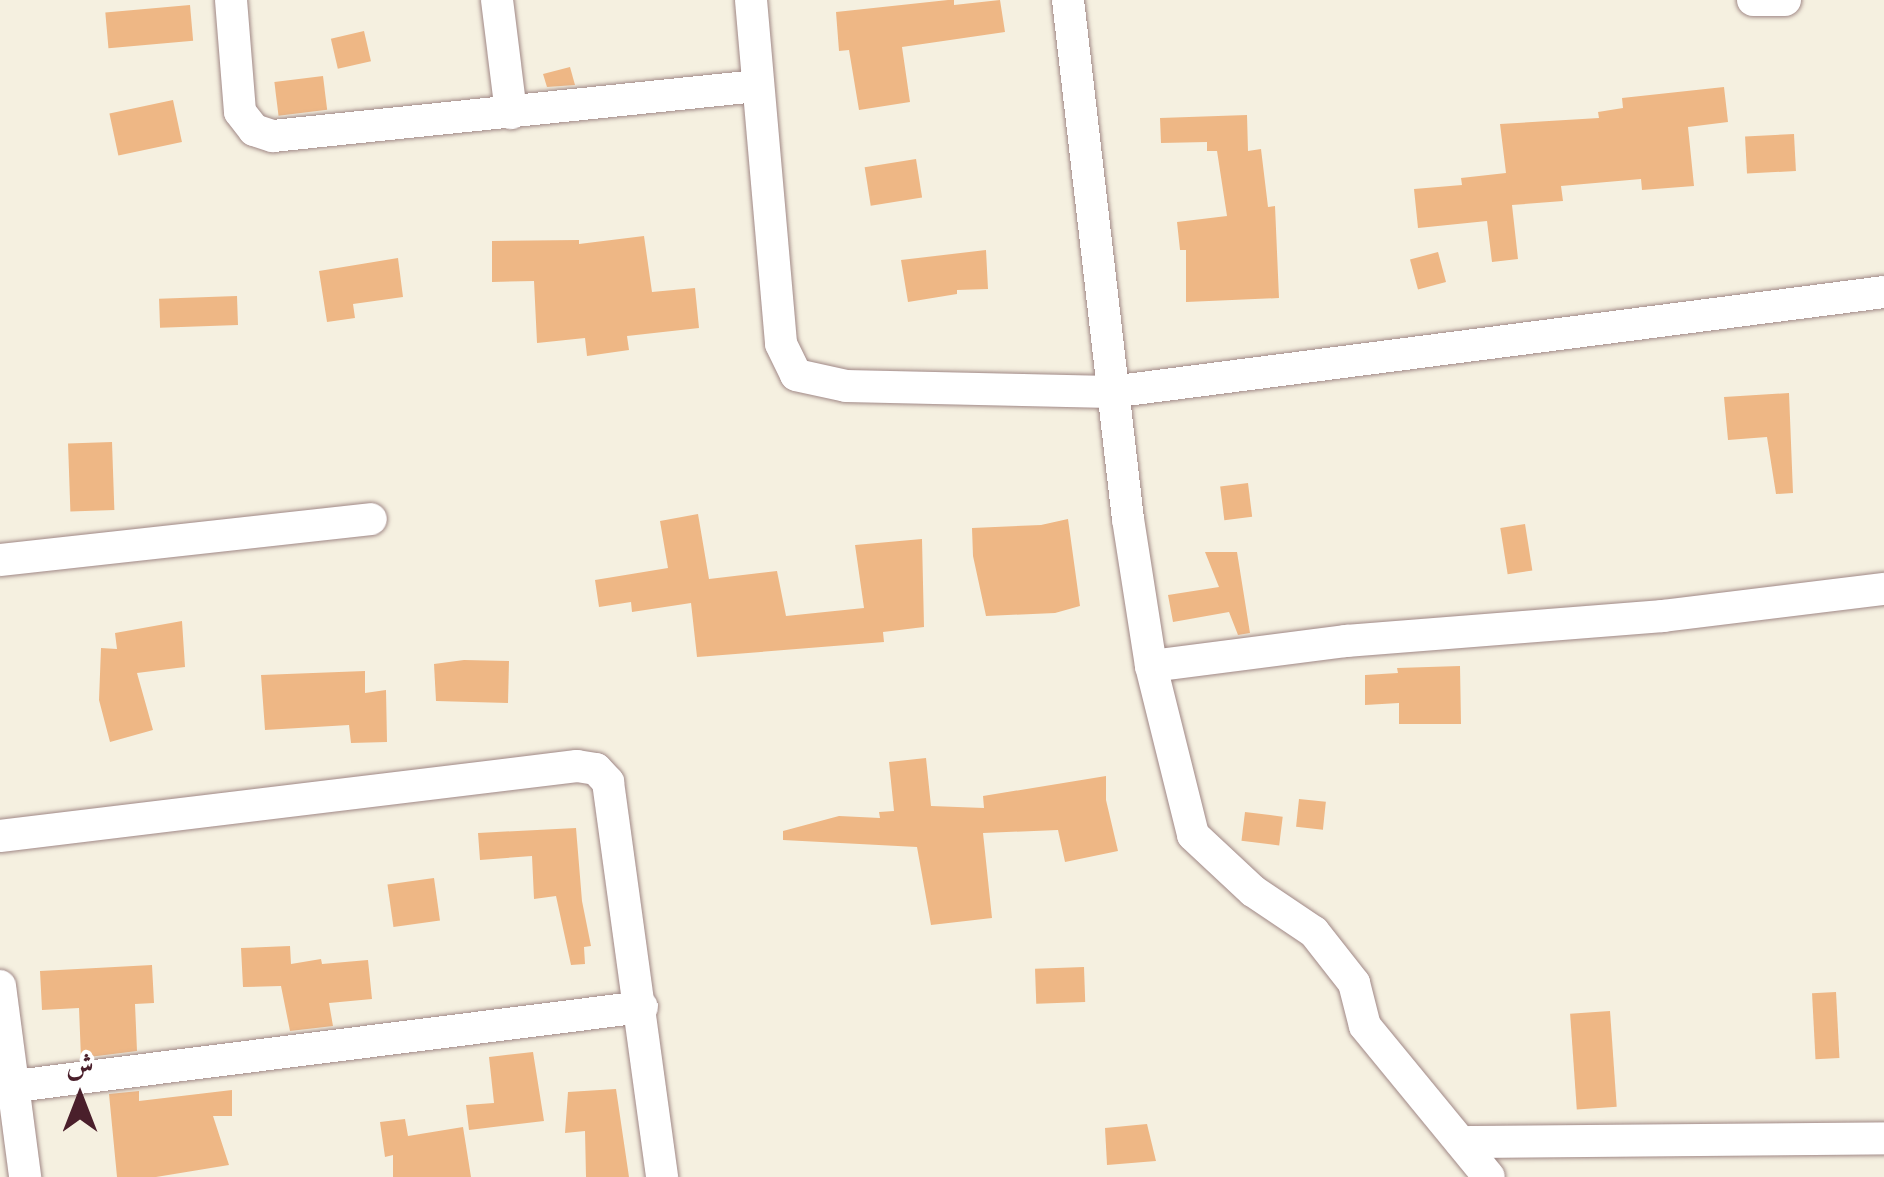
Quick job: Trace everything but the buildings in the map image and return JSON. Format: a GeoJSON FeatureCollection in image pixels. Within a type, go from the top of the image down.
{"type":"FeatureCollection","features":[{"type":"Feature","properties":{"kind":"street"},"geometry":{"type":"LineString","coordinates":[[231,0],[240,112],[254,130],[273,136],[755,86]]}},
{"type":"Feature","properties":{"kind":"street"},"geometry":{"type":"LineString","coordinates":[[497,0],[511,113]]}},
{"type":"Feature","properties":{"kind":"street"},"geometry":{"type":"LineString","coordinates":[[751,0],[755,86],[782,344],[796,375],[846,386],[1111,392],[1884,292]]}},
{"type":"Feature","properties":{"kind":"street"},"geometry":{"type":"LineString","coordinates":[[1068,0],[1111,392],[1151,666],[1193,834],[1253,891],[1314,932],[1354,983],[1366,1026],[1489,1177]]}},
{"type":"Feature","properties":{"kind":"street"},"geometry":{"type":"LineString","coordinates":[[1753,0],[1785,0]]}},
{"type":"Feature","properties":{"kind":"street"},"geometry":{"type":"LineString","coordinates":[[0,560],[371,519]]}},
{"type":"Feature","properties":{"kind":"street"},"geometry":{"type":"LineString","coordinates":[[1151,666],[1346,641],[1663,616],[1884,589]]}},
{"type":"Feature","properties":{"kind":"street"},"geometry":{"type":"LineString","coordinates":[[0,836],[577,766],[596,770],[608,782],[642,1006],[662,1177]]}},
{"type":"Feature","properties":{"kind":"street"},"geometry":{"type":"LineString","coordinates":[[0,986],[7,1087],[25,1177]]}},
{"type":"Feature","properties":{"kind":"street"},"geometry":{"type":"LineString","coordinates":[[7,1087],[642,1006]]}},
{"type":"Feature","properties":{"kind":"street"},"geometry":{"type":"LineString","coordinates":[[1461,1142],[1884,1138]]}}]}
